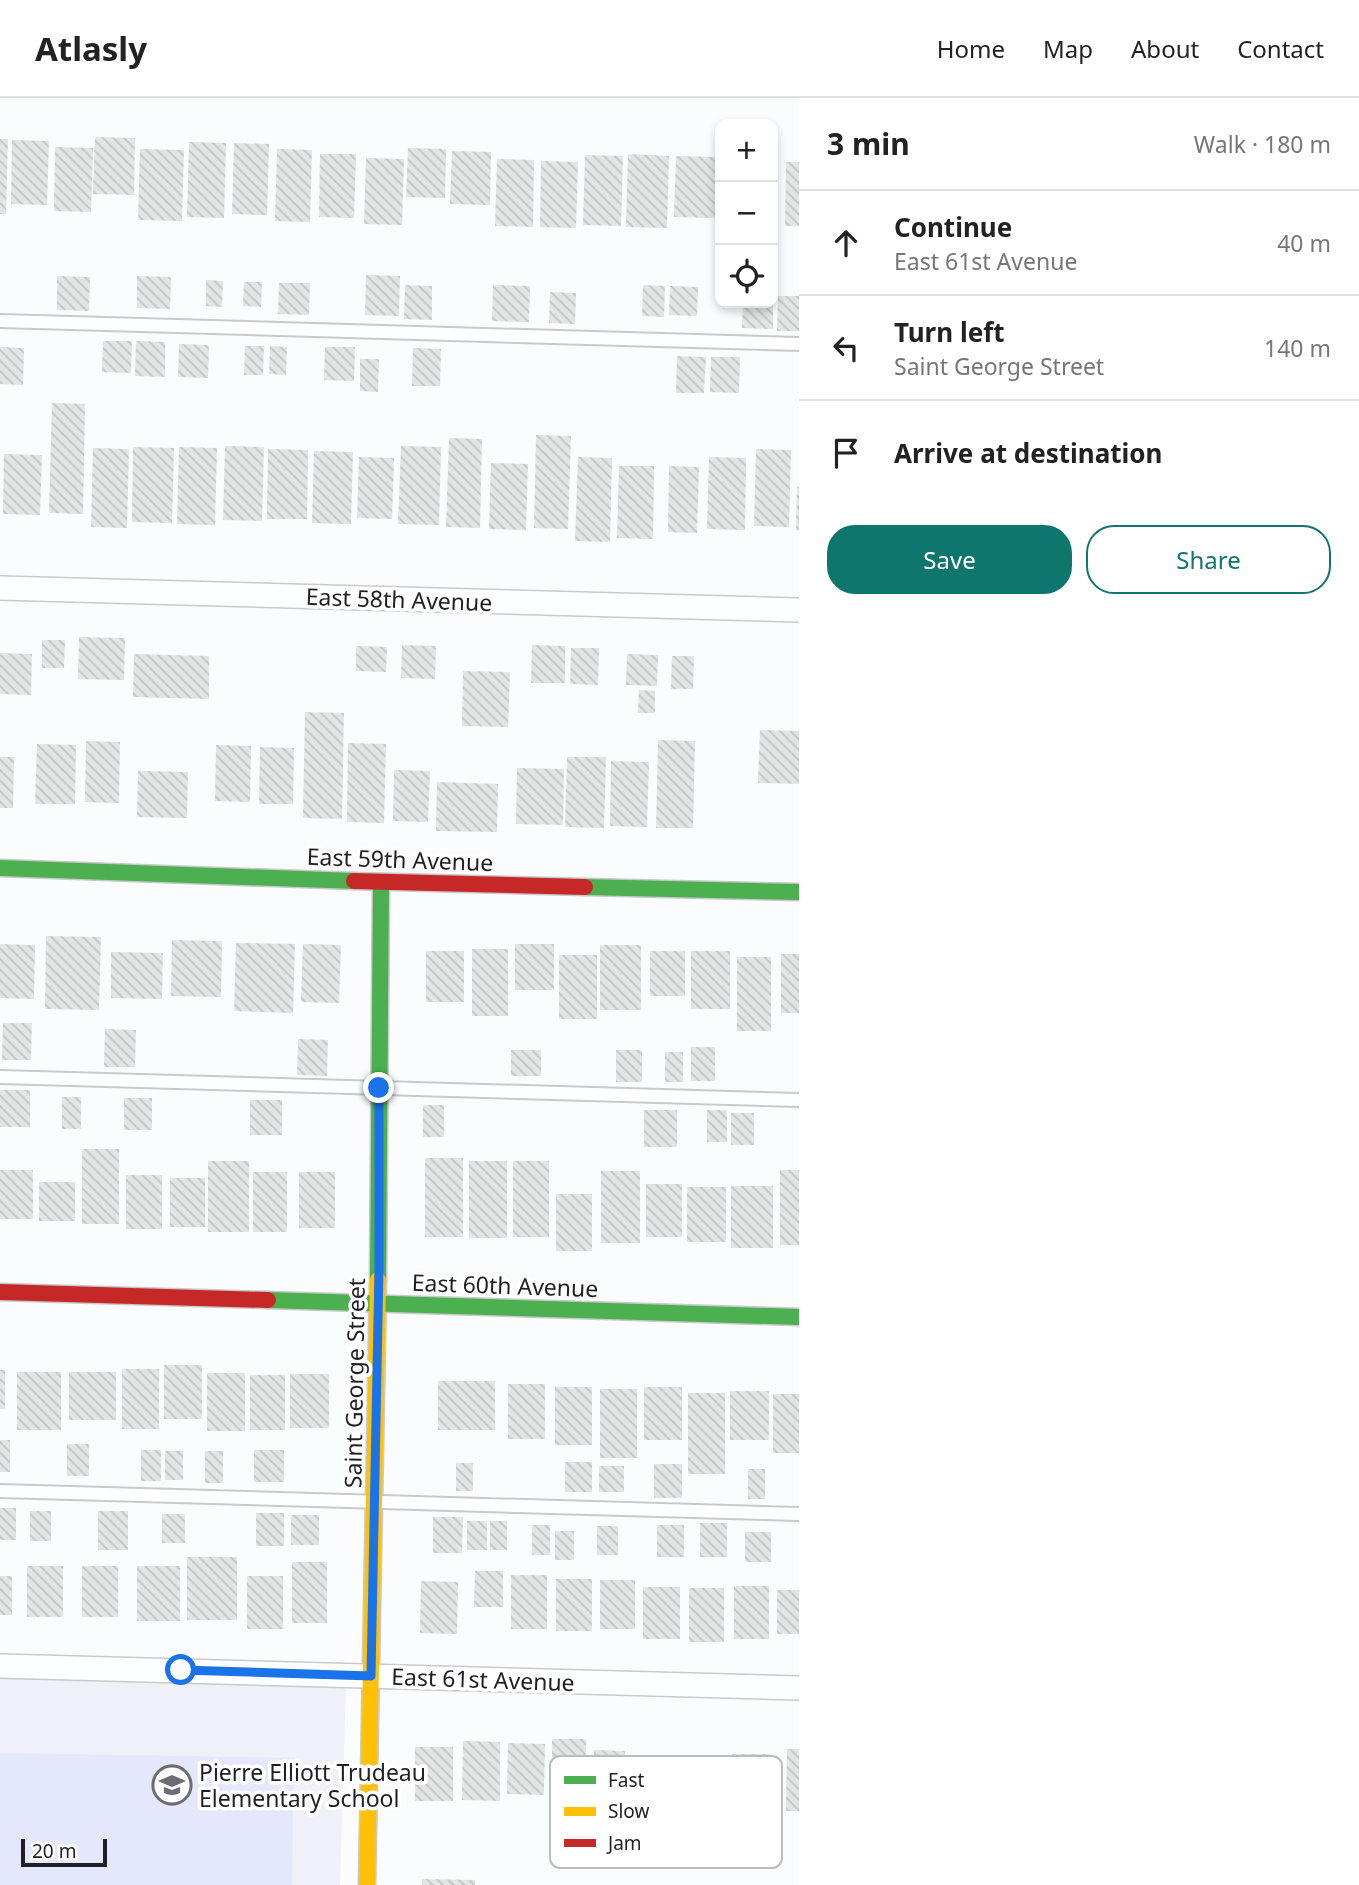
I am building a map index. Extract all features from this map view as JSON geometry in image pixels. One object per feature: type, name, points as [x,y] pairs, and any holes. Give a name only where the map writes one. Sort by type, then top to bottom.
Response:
[{"type":"street","name":"East 58th Avenue","points":[[0,588],[799,610]]},
{"type":"street","name":"East 59th Avenue","points":[[0,868],[381,882],[799,892]]},
{"type":"street","name":"Saint George Street","points":[[367,1885],[381,882]]},
{"type":"street","name":"East 60th Avenue","points":[[0,1292],[799,1317]]},
{"type":"street","name":"East 61st Avenue","points":[[0,1666],[799,1688]]},
{"type":"lane","points":[[0,321],[799,344]]},
{"type":"lane","points":[[0,1077],[799,1100]]},
{"type":"lane","points":[[0,1491],[799,1514]]},
{"type":"shaded area","name":"Pierre Elliott Trudeau Elementary School","points":[[0,1678],[346,1685],[340,1885],[0,1885]]},
{"type":"shaded area","points":[[0,1753],[294,1758],[292,1885],[0,1885]]},
{"type":"building","points":[[95,137],[135,138],[134,195],[93,194]]},
{"type":"building","points":[[0,139],[8,139],[6,214],[0,214]]},
{"type":"building","points":[[12,140],[49,141],[47,205],[11,204]]},
{"type":"building","points":[[189,142],[226,143],[224,218],[187,217]]},
{"type":"building","points":[[234,143],[269,144],[267,215],[232,214]]},
{"type":"building","points":[[55,147],[93,148],[91,212],[54,211]]},
{"type":"building","points":[[408,148],[446,149],[445,198],[406,197]]},
{"type":"building","points":[[140,149],[184,150],[182,221],[138,220]]},
{"type":"building","points":[[277,149],[312,150],[310,222],[275,221]]},
{"type":"building","points":[[452,151],[491,152],[490,205],[450,204]]},
{"type":"building","points":[[320,154],[356,154],[354,218],[319,217]]},
{"type":"building","points":[[628,154],[669,156],[667,228],[626,227]]},
{"type":"building","points":[[585,155],[623,156],[621,226],[583,225]]},
{"type":"building","points":[[676,156],[715,157],[715,218],[674,217]]},
{"type":"building","points":[[366,158],[404,159],[402,225],[364,224]]},
{"type":"building","points":[[497,159],[534,160],[533,227],[495,226]]},
{"type":"building","points":[[541,161],[578,162],[576,228],[540,227]]},
{"type":"building","points":[[786,162],[799,162],[799,226],[785,226]]},
{"type":"building","points":[[366,275],[400,276],[399,316],[365,315]]},
{"type":"building","points":[[57,276],[90,277],[89,311],[57,310]]},
{"type":"building","points":[[137,276],[171,277],[170,309],[137,308]]},
{"type":"building","points":[[206,280],[223,281],[222,307],[206,306]]},
{"type":"building","points":[[244,282],[262,282],[261,307],[243,306]]},
{"type":"building","points":[[279,283],[310,283],[309,315],[278,314]]},
{"type":"building","points":[[405,285],[432,286],[432,320],[404,319]]},
{"type":"building","points":[[493,285],[530,286],[529,322],[492,321]]},
{"type":"building","points":[[643,285],[665,286],[664,317],[642,316]]},
{"type":"building","points":[[670,286],[698,287],[697,316],[669,315]]},
{"type":"building","points":[[550,292],[576,293],[575,324],[549,323]]},
{"type":"building","points":[[778,296],[799,296],[799,331],[777,331]]},
{"type":"building","points":[[743,308],[773,308],[773,329],[742,328]]},
{"type":"building","points":[[103,341],[132,341],[131,373],[102,372]]},
{"type":"building","points":[[136,341],[165,342],[165,377],[135,376]]},
{"type":"building","points":[[179,344],[209,345],[208,378],[178,377]]},
{"type":"building","points":[[245,346],[264,346],[263,375],[244,375]]},
{"type":"building","points":[[270,346],[287,347],[286,375],[269,374]]},
{"type":"building","points":[[0,347],[24,348],[23,385],[0,384]]},
{"type":"building","points":[[325,347],[355,347],[354,381],[324,380]]},
{"type":"building","points":[[413,348],[441,349],[440,386],[412,386]]},
{"type":"building","points":[[677,356],[706,357],[704,393],[676,393]]},
{"type":"building","points":[[711,357],[740,357],[739,393],[710,392]]},
{"type":"building","points":[[360,359],[379,359],[378,392],[360,391]]},
{"type":"building","points":[[52,403],[85,404],[83,514],[49,513]]},
{"type":"building","points":[[536,435],[571,436],[568,529],[534,528]]},
{"type":"building","points":[[449,438],[482,439],[480,528],[446,527]]},
{"type":"building","points":[[225,446],[264,447],[262,521],[223,520]]},
{"type":"building","points":[[401,446],[441,447],[439,525],[398,524]]},
{"type":"building","points":[[133,447],[174,448],[172,523],[132,522]]},
{"type":"building","points":[[179,447],[217,448],[215,525],[177,524]]},
{"type":"building","points":[[93,448],[129,449],[127,528],[91,527]]},
{"type":"building","points":[[268,449],[308,450],[307,519],[267,519]]},
{"type":"building","points":[[756,449],[791,450],[789,527],[754,526]]},
{"type":"building","points":[[314,451],[353,452],[351,524],[312,523]]},
{"type":"building","points":[[4,454],[42,455],[40,515],[3,514]]},
{"type":"building","points":[[359,457],[394,458],[392,519],[357,518]]},
{"type":"building","points":[[578,457],[612,458],[610,542],[575,541]]},
{"type":"building","points":[[709,457],[746,458],[745,530],[707,529]]},
{"type":"building","points":[[491,463],[528,464],[526,530],[489,529]]},
{"type":"building","points":[[619,466],[654,466],[653,539],[617,538]]},
{"type":"building","points":[[669,466],[699,467],[697,533],[668,532]]},
{"type":"building","points":[[799,487],[799,530],[796,530]]},
{"type":"building","points":[[79,637],[125,638],[124,680],[78,679]]},
{"type":"building","points":[[42,640],[65,640],[64,668],[42,668]]},
{"type":"building","points":[[402,645],[436,646],[435,679],[401,678]]},
{"type":"building","points":[[532,645],[565,646],[565,683],[531,683]]},
{"type":"building","points":[[356,646],[387,647],[386,672],[356,671]]},
{"type":"building","points":[[571,648],[599,648],[598,685],[570,684]]},
{"type":"building","points":[[0,653],[32,654],[31,695],[0,694]]},
{"type":"building","points":[[134,654],[209,656],[209,699],[133,697]]},
{"type":"building","points":[[627,654],[658,655],[657,686],[626,685]]},
{"type":"building","points":[[672,656],[694,656],[693,689],[671,689]]},
{"type":"building","points":[[463,671],[510,672],[508,727],[462,726]]},
{"type":"building","points":[[639,690],[655,691],[655,713],[638,713]]},
{"type":"building","points":[[305,712],[344,713],[342,819],[303,818]]},
{"type":"building","points":[[760,730],[799,731],[799,784],[758,783]]},
{"type":"building","points":[[658,740],[695,741],[693,828],[656,828]]},
{"type":"building","points":[[86,741],[120,742],[119,803],[85,802]]},
{"type":"building","points":[[348,743],[386,744],[384,823],[347,822]]},
{"type":"building","points":[[37,744],[76,745],[75,804],[35,804]]},
{"type":"building","points":[[216,745],[251,746],[250,802],[215,801]]},
{"type":"building","points":[[260,747],[294,748],[293,804],[259,804]]},
{"type":"building","points":[[0,757],[14,757],[13,808],[0,808]]},
{"type":"building","points":[[567,757],[606,757],[604,828],[565,827]]},
{"type":"building","points":[[611,761],[649,762],[647,827],[610,826]]},
{"type":"building","points":[[517,768],[564,769],[563,825],[516,824]]},
{"type":"building","points":[[394,770],[430,771],[428,822],[393,821]]},
{"type":"building","points":[[138,771],[188,772],[187,818],[137,817]]},
{"type":"building","points":[[437,782],[498,784],[497,832],[436,831]]},
{"type":"building","points":[[46,936],[101,937],[99,1010],[45,1009]]},
{"type":"building","points":[[172,940],[222,941],[221,997],[171,996]]},
{"type":"building","points":[[236,943],[295,944],[293,1013],[234,1011]]},
{"type":"building","points":[[0,944],[35,945],[34,999],[0,998]]},
{"type":"building","points":[[303,944],[341,945],[339,1003],[301,1002]]},
{"type":"building","points":[[515,944],[554,944],[554,990],[515,990]]},
{"type":"building","points":[[600,945],[641,945],[641,1010],[600,1010]]},
{"type":"building","points":[[472,949],[508,949],[508,1016],[472,1016]]},
{"type":"building","points":[[426,951],[464,951],[464,1002],[426,1002]]},
{"type":"building","points":[[650,951],[685,951],[685,996],[650,996]]},
{"type":"building","points":[[691,951],[730,951],[730,1009],[691,1009]]},
{"type":"building","points":[[111,952],[163,953],[162,999],[111,998]]},
{"type":"building","points":[[781,954],[799,954],[799,1013],[781,1013]]},
{"type":"building","points":[[559,955],[597,955],[597,1019],[559,1019]]},
{"type":"building","points":[[737,957],[771,957],[771,1031],[737,1031]]},
{"type":"building","points":[[3,1023],[32,1023],[31,1060],[2,1060]]},
{"type":"building","points":[[105,1029],[136,1030],[135,1067],[104,1067]]},
{"type":"building","points":[[298,1039],[328,1040],[327,1076],[297,1075]]},
{"type":"building","points":[[691,1047],[715,1047],[715,1081],[691,1081]]},
{"type":"building","points":[[511,1050],[541,1050],[541,1076],[511,1076]]},
{"type":"building","points":[[616,1050],[642,1050],[642,1082],[616,1082]]},
{"type":"building","points":[[665,1052],[683,1052],[683,1082],[665,1082]]},
{"type":"building","points":[[0,1090],[30,1090],[30,1127],[0,1127]]},
{"type":"building","points":[[62,1097],[81,1097],[81,1129],[62,1129]]},
{"type":"building","points":[[124,1098],[152,1098],[152,1130],[124,1130]]},
{"type":"building","points":[[250,1100],[282,1100],[282,1135],[250,1135]]},
{"type":"building","points":[[423,1105],[444,1105],[444,1137],[423,1137]]},
{"type":"building","points":[[644,1110],[677,1110],[677,1147],[644,1147]]},
{"type":"building","points":[[707,1110],[727,1110],[727,1142],[707,1142]]},
{"type":"building","points":[[731,1113],[754,1113],[754,1145],[731,1145]]},
{"type":"building","points":[[82,1149],[119,1149],[119,1224],[82,1224]]},
{"type":"building","points":[[425,1158],[463,1158],[463,1237],[425,1237]]},
{"type":"building","points":[[208,1161],[249,1161],[249,1232],[208,1232]]},
{"type":"building","points":[[469,1161],[507,1161],[507,1238],[469,1238]]},
{"type":"building","points":[[513,1161],[549,1161],[549,1237],[513,1237]]},
{"type":"building","points":[[0,1170],[33,1170],[33,1219],[0,1219]]},
{"type":"building","points":[[780,1170],[799,1170],[799,1245],[780,1245]]},
{"type":"building","points":[[601,1171],[640,1171],[640,1243],[601,1243]]},
{"type":"building","points":[[253,1172],[287,1172],[287,1232],[253,1232]]},
{"type":"building","points":[[299,1172],[335,1172],[335,1228],[299,1228]]},
{"type":"building","points":[[126,1175],[162,1175],[162,1229],[126,1229]]},
{"type":"building","points":[[170,1178],[205,1178],[205,1227],[170,1227]]},
{"type":"building","points":[[39,1182],[75,1182],[75,1221],[39,1221]]},
{"type":"building","points":[[646,1184],[682,1184],[682,1237],[646,1237]]},
{"type":"building","points":[[731,1186],[773,1186],[773,1248],[731,1248]]},
{"type":"building","points":[[687,1187],[726,1187],[726,1242],[687,1242]]},
{"type":"building","points":[[556,1194],[592,1194],[592,1251],[556,1251]]},
{"type":"building","points":[[164,1365],[202,1365],[202,1419],[164,1419]]},
{"type":"building","points":[[122,1369],[159,1369],[159,1429],[122,1429]]},
{"type":"building","points":[[0,1370],[5,1370],[5,1409],[0,1409]]},
{"type":"building","points":[[17,1372],[61,1372],[61,1430],[17,1430]]},
{"type":"building","points":[[69,1372],[116,1372],[116,1420],[69,1420]]},
{"type":"building","points":[[207,1373],[245,1373],[245,1431],[207,1431]]},
{"type":"building","points":[[290,1374],[329,1374],[329,1428],[290,1428]]},
{"type":"building","points":[[250,1375],[285,1375],[285,1430],[250,1430]]},
{"type":"building","points":[[438,1381],[495,1381],[495,1430],[438,1430]]},
{"type":"building","points":[[508,1384],[545,1384],[545,1439],[508,1439]]},
{"type":"building","points":[[555,1387],[592,1387],[592,1445],[555,1445]]},
{"type":"building","points":[[644,1387],[682,1387],[682,1440],[644,1440]]},
{"type":"building","points":[[600,1389],[637,1389],[637,1458],[600,1458]]},
{"type":"building","points":[[730,1391],[769,1391],[769,1440],[730,1440]]},
{"type":"building","points":[[688,1393],[725,1393],[725,1474],[688,1474]]},
{"type":"building","points":[[773,1394],[799,1394],[799,1453],[773,1453]]},
{"type":"building","points":[[0,1440],[10,1440],[10,1472],[0,1472]]},
{"type":"building","points":[[67,1444],[89,1444],[89,1476],[67,1476]]},
{"type":"building","points":[[141,1450],[161,1450],[161,1481],[141,1481]]},
{"type":"building","points":[[254,1450],[284,1450],[284,1482],[254,1482]]},
{"type":"building","points":[[165,1451],[183,1451],[183,1480],[165,1480]]},
{"type":"building","points":[[205,1451],[223,1451],[223,1483],[205,1483]]},
{"type":"building","points":[[565,1462],[592,1462],[592,1492],[565,1492]]},
{"type":"building","points":[[456,1463],[473,1463],[473,1491],[456,1491]]},
{"type":"building","points":[[654,1464],[682,1464],[682,1498],[654,1498]]},
{"type":"building","points":[[599,1466],[624,1466],[624,1492],[599,1492]]},
{"type":"building","points":[[748,1469],[765,1469],[765,1499],[748,1499]]},
{"type":"building","points":[[0,1508],[16,1508],[16,1540],[0,1540]]},
{"type":"building","points":[[30,1511],[51,1511],[51,1541],[30,1541]]},
{"type":"building","points":[[98,1511],[128,1511],[128,1550],[98,1550]]},
{"type":"building","points":[[256,1513],[284,1513],[284,1546],[256,1546]]},
{"type":"building","points":[[162,1514],[185,1514],[185,1543],[162,1543]]},
{"type":"building","points":[[291,1515],[319,1515],[319,1545],[291,1545]]},
{"type":"building","points":[[433,1517],[463,1517],[462,1553],[433,1553]]},
{"type":"building","points":[[467,1521],[487,1521],[487,1550],[467,1550]]},
{"type":"building","points":[[490,1521],[507,1521],[507,1550],[490,1550]]},
{"type":"building","points":[[700,1523],[727,1523],[727,1557],[700,1557]]},
{"type":"building","points":[[532,1525],[550,1525],[550,1555],[532,1555]]},
{"type":"building","points":[[657,1525],[684,1525],[684,1557],[657,1557]]},
{"type":"building","points":[[597,1526],[618,1526],[618,1555],[597,1555]]},
{"type":"building","points":[[555,1531],[574,1531],[574,1560],[555,1560]]},
{"type":"building","points":[[745,1532],[771,1532],[771,1562],[745,1562]]},
{"type":"building","points":[[187,1557],[237,1557],[237,1620],[187,1620]]},
{"type":"building","points":[[292,1562],[327,1562],[327,1623],[292,1623]]},
{"type":"building","points":[[27,1566],[63,1566],[63,1617],[27,1617]]},
{"type":"building","points":[[82,1566],[118,1566],[118,1617],[82,1617]]},
{"type":"building","points":[[137,1566],[180,1566],[180,1621],[137,1621]]},
{"type":"building","points":[[475,1571],[503,1571],[503,1607],[474,1607]]},
{"type":"building","points":[[511,1575],[547,1575],[547,1629],[511,1629]]},
{"type":"building","points":[[0,1576],[12,1576],[12,1615],[0,1615]]},
{"type":"building","points":[[247,1576],[283,1576],[283,1629],[247,1629]]},
{"type":"building","points":[[556,1579],[592,1579],[592,1631],[556,1631]]},
{"type":"building","points":[[600,1580],[635,1580],[635,1629],[600,1629]]},
{"type":"building","points":[[421,1581],[458,1582],[457,1634],[420,1633]]},
{"type":"building","points":[[734,1586],[769,1586],[769,1639],[734,1639]]},
{"type":"building","points":[[643,1587],[680,1587],[680,1639],[643,1639]]},
{"type":"building","points":[[689,1588],[724,1588],[724,1642],[689,1642]]},
{"type":"building","points":[[777,1590],[799,1590],[799,1634],[777,1634]]},
{"type":"building","points":[[552,1739],[586,1739],[586,1756],[552,1756]]},
{"type":"building","points":[[463,1741],[500,1742],[500,1801],[462,1800]]},
{"type":"building","points":[[508,1743],[545,1744],[544,1795],[507,1794]]},
{"type":"building","points":[[415,1747],[453,1747],[453,1801],[415,1801]]},
{"type":"building","points":[[787,1749],[799,1749],[799,1811],[786,1811]]},
{"type":"building","points":[[594,1750],[625,1751],[625,1756],[594,1756]]},
{"type":"building","points":[[732,1754],[770,1754],[770,1756]]},
{"type":"building","points":[[422,1879],[475,1880],[475,1885],[422,1885]]},
{"type":"traffic: fast","points":[[0,868],[354,881]]},
{"type":"traffic: fast","points":[[378,1280],[381,882]]},
{"type":"traffic: fast","points":[[585,887],[799,892]]},
{"type":"traffic: fast","points":[[268,1300],[799,1317]]},
{"type":"traffic: slow","points":[[367,1885],[378,1280]]},
{"type":"traffic: jam","points":[[354,881],[585,887]]},
{"type":"traffic: jam","points":[[0,1292],[268,1300]]},
{"type":"place","name":"Pierre Elliott Trudeau Elementary School","points":[[172,1785]]},
{"type":"route","points":[[181,1670],[371,1676],[379,1269],[379,1088]]}]
